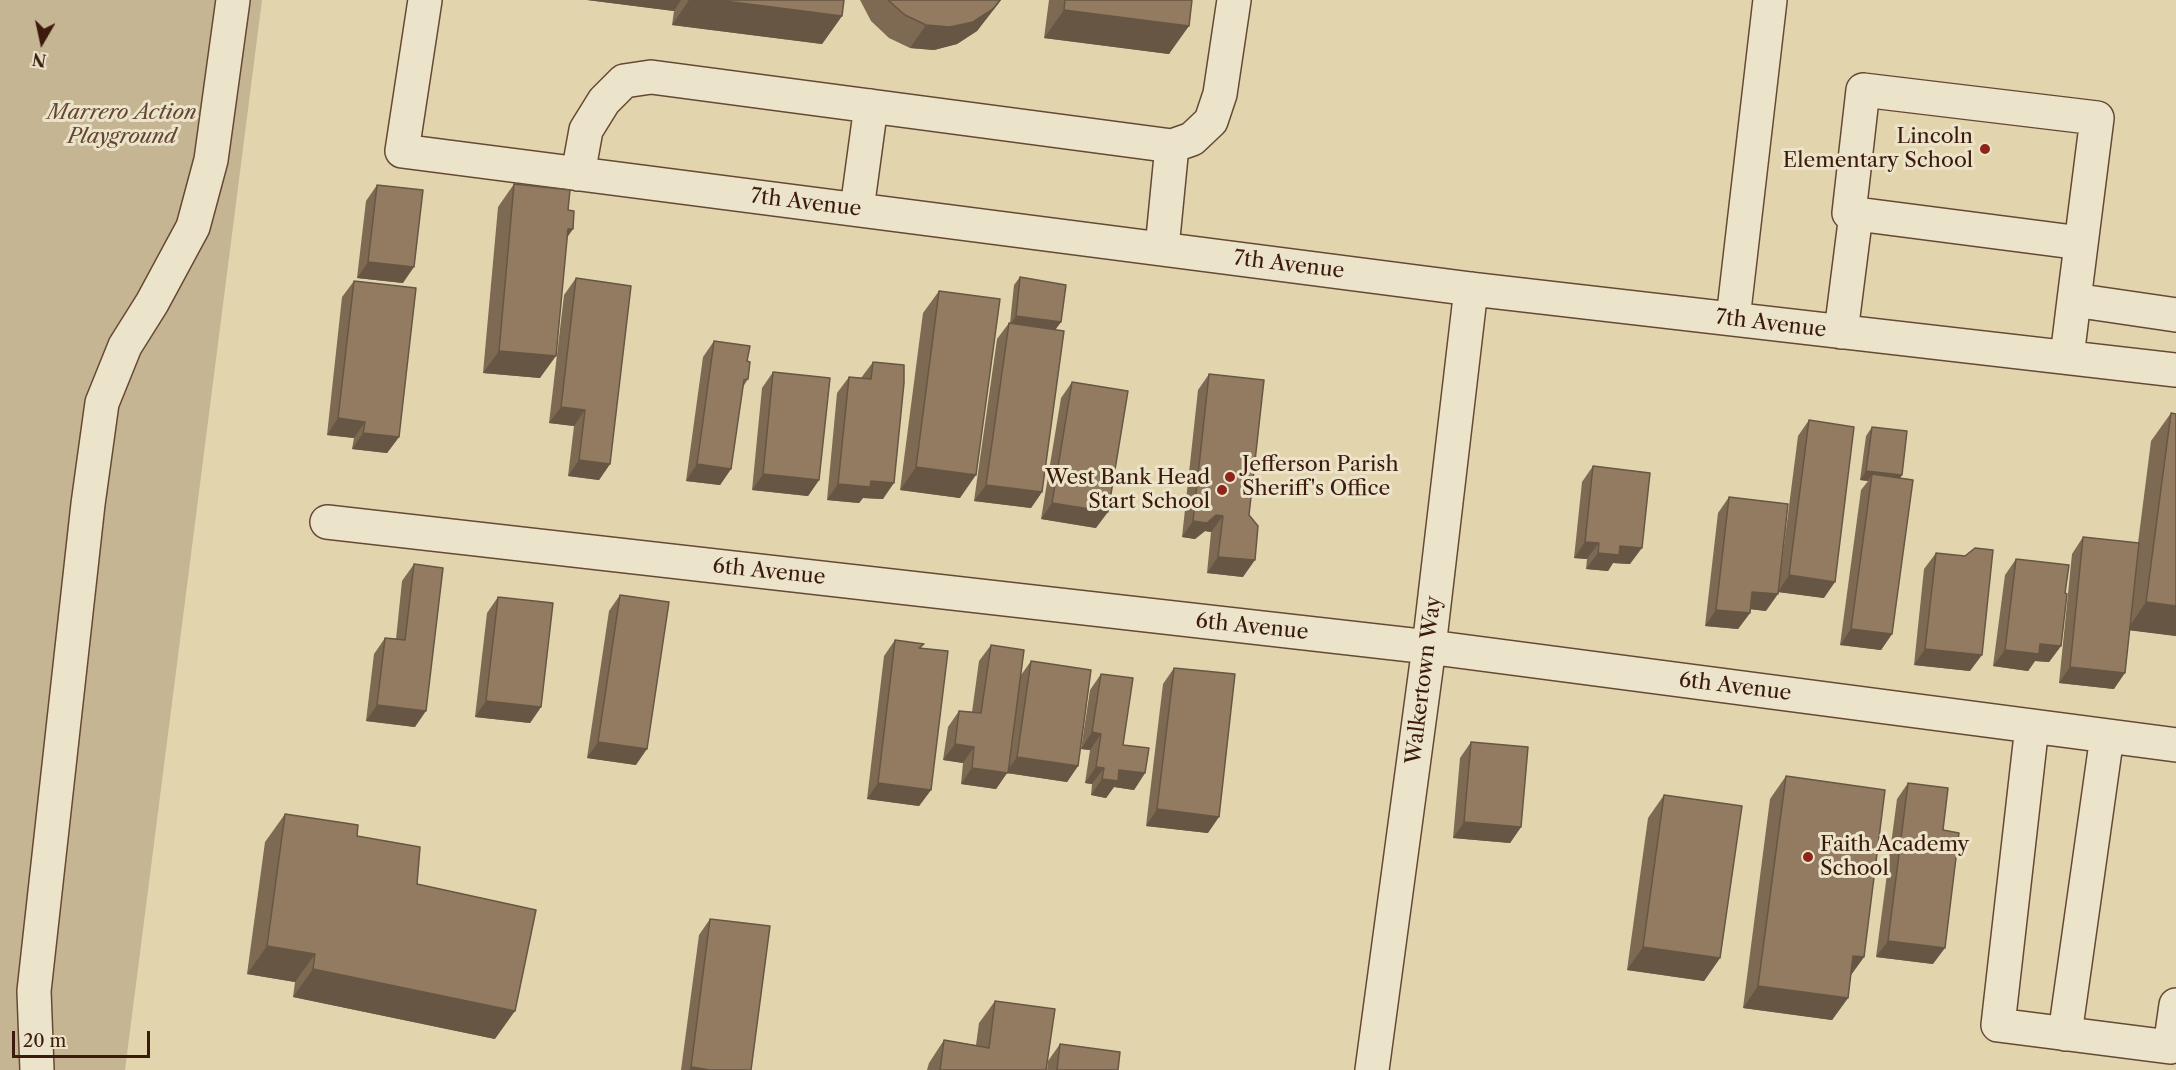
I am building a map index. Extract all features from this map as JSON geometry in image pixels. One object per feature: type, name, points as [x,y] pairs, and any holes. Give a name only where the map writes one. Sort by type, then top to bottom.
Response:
[{"type":"street","points":[[37,1070],[34,992],[88,504],[102,403],[124,346],[152,303],[194,226],[211,159],[233,0]]},
{"type":"street","name":"7th Avenue","points":[[425,0],[402,151],[1471,288],[2176,370]]},
{"type":"street","points":[[578,174],[586,130],[604,101],[624,81],[651,77],[1172,146],[1192,139],[1211,121],[1220,94],[1234,0]]},
{"type":"street","points":[[1733,319],[1770,0]]},
{"type":"street","points":[[2067,357],[2097,118],[1863,90],[1849,213],[2081,243]]},
{"type":"street","points":[[857,209],[871,106]]},
{"type":"street","points":[[1162,248],[1172,146]]},
{"type":"street","points":[[1841,332],[1856,214]]},
{"type":"street","name":"Walkertown Way","points":[[1372,1070],[1429,647],[1471,288]]},
{"type":"street","points":[[2074,300],[2176,315]]},
{"type":"street","name":"6th Avenue","points":[[327,522],[1429,647],[2176,745]]},
{"type":"street","points":[[2032,726],[1998,1025],[2170,1047],[2176,1005]]},
{"type":"street","points":[[2065,1034],[2107,736]]},
{"type":"green space","name":"Marrero Action Playground","points":[[0,0],[262,0],[125,1070],[0,1070]]},
{"type":"building","points":[[717,0],[844,0],[842,16]]},
{"type":"building","points":[[888,0],[1000,0],[993,9],[973,22],[950,27],[926,25],[905,15]]},
{"type":"building","points":[[1065,0],[1192,0],[1189,26],[1064,10]]},
{"type":"building","points":[[514,184],[570,190],[568,210],[574,211],[573,229],[568,229],[556,356],[499,351]]},
{"type":"building","points":[[377,185],[423,190],[414,267],[368,262]]},
{"type":"building","points":[[1020,277],[1066,285],[1061,322],[1016,316]]},
{"type":"building","points":[[576,278],[631,286],[610,464],[579,460],[585,410],[561,407]]},
{"type":"building","points":[[354,281],[416,288],[399,437],[363,433],[365,422],[338,418]]},
{"type":"building","points":[[939,291],[1000,299],[976,475],[916,467]]},
{"type":"building","points":[[1009,323],[1064,331],[1042,492],[986,485]]},
{"type":"building","points":[[714,341],[750,346],[747,361],[750,362],[748,379],[744,380],[731,469],[697,464]]},
{"type":"building","points":[[873,362],[904,365],[894,483],[871,481],[870,487],[838,484],[849,377],[871,379]]},
{"type":"building","points":[[773,372],[830,378],[819,480],[763,474]]},
{"type":"building","points":[[1209,374],[1264,380],[1249,515],[1258,526],[1255,560],[1218,557],[1223,516],[1216,515],[1207,523],[1193,521]]},
{"type":"building","points":[[1072,382],[1128,391],[1108,512],[1052,503]]},
{"type":"building","points":[[2171,413],[2176,414],[2176,606],[2146,602]]},
{"type":"building","points":[[1809,420],[1854,427],[1835,582],[1789,575]]},
{"type":"building","points":[[1872,427],[1907,431],[1902,475],[1866,471]]},
{"type":"building","points":[[1593,466],[1650,473],[1642,548],[1620,546],[1619,555],[1598,553],[1599,543],[1585,542]]},
{"type":"building","points":[[1872,474],[1913,480],[1892,634],[1851,629]]},
{"type":"building","points":[[1729,497],[1788,504],[1778,594],[1752,592],[1750,613],[1716,610]]},
{"type":"building","points":[[2083,537],[2139,543],[2125,673],[2070,667]]},
{"type":"building","points":[[1975,548],[1993,550],[1982,655],[1925,649],[1936,553],[1965,556]]},
{"type":"building","points":[[2016,559],[2069,565],[2061,646],[2040,644],[2039,654],[2005,650]]},
{"type":"building","points":[[414,564],[443,568],[426,711],[377,705],[385,638],[405,640]]},
{"type":"building","points":[[620,595],[669,602],[647,749],[598,742]]},
{"type":"building","points":[[498,597],[553,603],[541,707],[486,701]]},
{"type":"building","points":[[895,640],[924,644],[919,648],[948,651],[931,790],[878,783]]},
{"type":"building","points":[[991,645],[1024,650],[1008,773],[972,768],[974,747],[955,744],[959,711],[981,713]]},
{"type":"building","points":[[1031,661],[1091,670],[1078,766],[1017,757]]},
{"type":"building","points":[[1174,668],[1235,674],[1219,817],[1157,809]]},
{"type":"building","points":[[1101,674],[1133,678],[1123,745],[1149,748],[1145,773],[1119,770],[1118,781],[1102,779],[1104,768],[1096,767],[1101,734],[1092,732]]},
{"type":"building","points":[[1471,742],[1528,747],[1521,827],[1464,822]]},
{"type":"building","points":[[1786,776],[1885,790],[1864,957],[1853,956],[1848,998],[1758,986]]},
{"type":"building","points":[[1908,783],[1948,788],[1943,830],[1959,833],[1945,948],[1888,941]]},
{"type":"building","points":[[1664,795],[1742,806],[1720,958],[1643,947]]},
{"type":"building","points":[[285,814],[358,825],[357,836],[420,847],[417,884],[536,910],[515,1011],[313,969],[315,954],[267,946]]},
{"type":"building","points":[[710,919],[770,926],[751,1070],[710,1070],[691,1067]]},
{"type":"building","points":[[995,1001],[1055,1009],[1046,1070],[940,1070],[944,1040],[989,1048]]},
{"type":"building","points":[[1060,1044],[1120,1052],[1118,1070],[1057,1070]]},
{"type":"place","name":"Lincoln Elementary School","points":[[1985,149]]},
{"type":"place","name":"Jefferson Parish Sheriff's Office","points":[[1230,477]]},
{"type":"place","name":"West Bank Head Start School","points":[[1222,490]]},
{"type":"place","name":"Faith Academy School","points":[[1808,857]]}]
